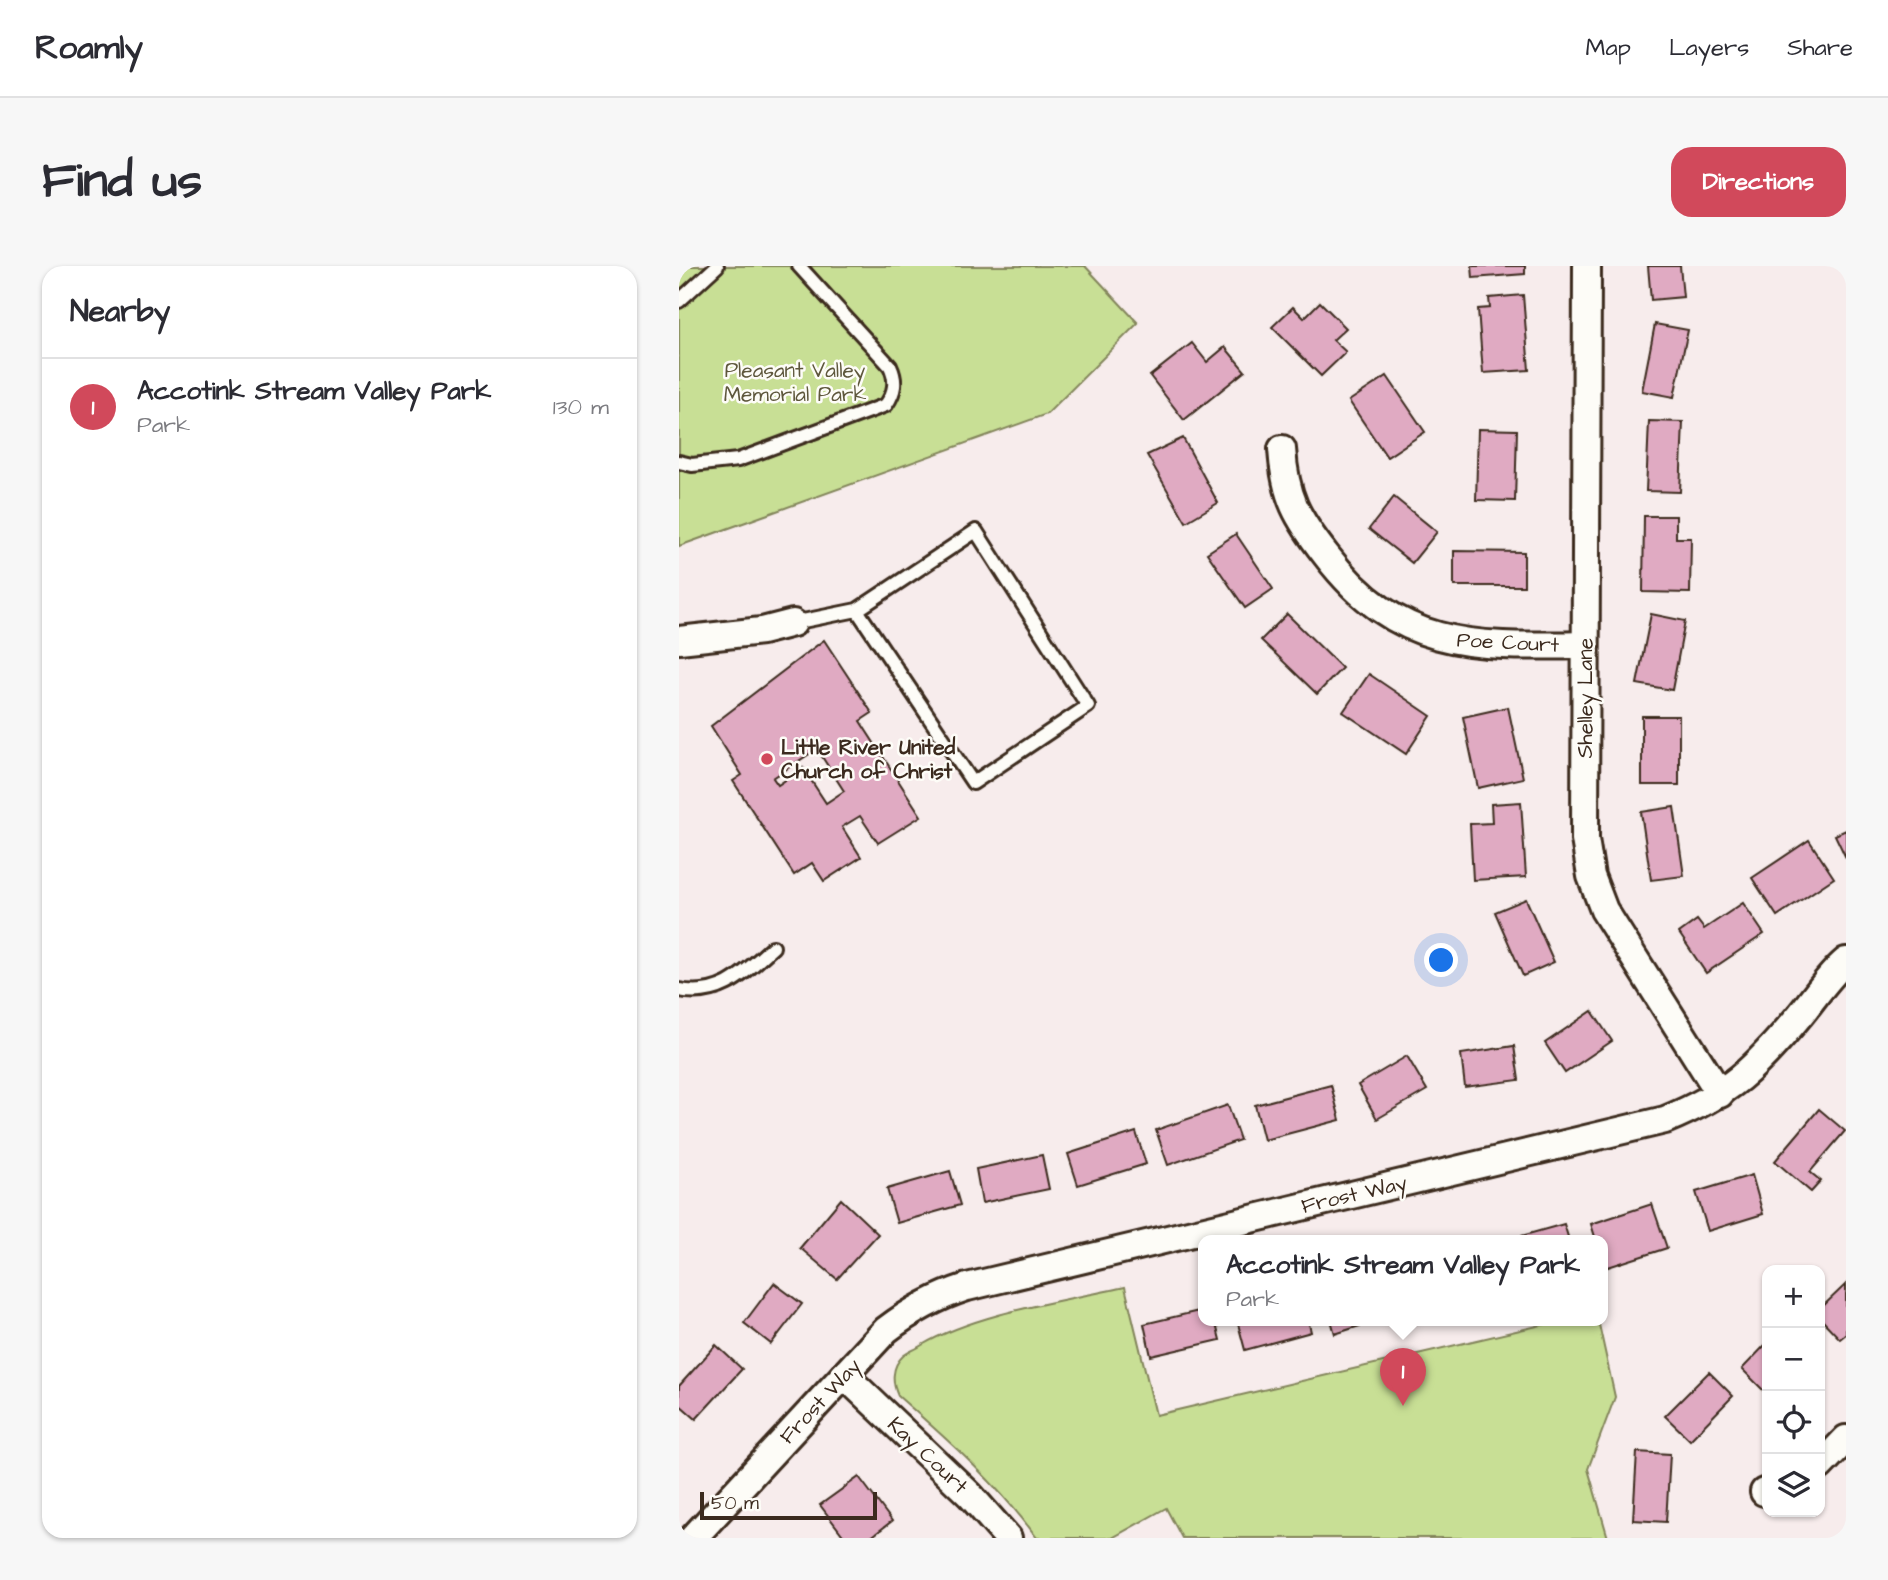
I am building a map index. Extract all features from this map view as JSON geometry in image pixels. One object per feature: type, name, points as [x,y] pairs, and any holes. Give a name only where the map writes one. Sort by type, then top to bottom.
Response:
[{"type":"street","name":"Shelley Lane","points":[[1587,266],[1585,839],[1591,876],[1604,910],[1720,1094]]},
{"type":"street","name":"Poe Court","points":[[1282,449],[1284,476],[1292,504],[1306,529],[1346,581],[1374,605],[1404,623],[1436,636],[1466,643],[1513,646],[1584,645]]},
{"type":"street","points":[[679,640],[762,631],[793,622]]},
{"type":"street","name":"Frost Way","points":[[692,1538],[886,1330],[913,1309],[942,1295],[1665,1120],[1720,1094],[1749,1072],[1846,961]]},
{"type":"street","name":"Kay Court","points":[[843,1376],[970,1495],[1008,1538]]},
{"type":"street","points":[[1825,1461],[1846,1439]]},
{"type":"lane","points":[[679,301],[717,266]]},
{"type":"lane","points":[[679,462],[692,465],[738,460],[886,405],[893,396],[895,377],[890,366],[799,266]]},
{"type":"lane","points":[[793,622],[857,610],[977,531],[1088,706],[973,783],[857,610]]},
{"type":"lane","points":[[679,990],[719,989],[738,978],[773,947]]},
{"type":"green space","name":"Pleasant Valley Memorial Park","points":[[679,266],[1085,266],[1138,323],[1047,414],[679,546]]},
{"type":"green space","points":[[1125,1287],[1156,1415],[1537,1326],[1599,1326],[1615,1397],[1588,1469],[1608,1538],[1182,1538],[1166,1508],[1112,1538],[1037,1538],[989,1481],[898,1396],[894,1381],[896,1365],[907,1353],[968,1324],[1021,1309]]},
{"type":"building","points":[[1472,266],[1525,266],[1525,274],[1473,278]]},
{"type":"building","points":[[1648,266],[1680,266],[1683,297],[1651,300]]},
{"type":"building","points":[[1523,295],[1529,370],[1483,373],[1478,309],[1490,308],[1489,298]]},
{"type":"building","points":[[1320,302],[1346,328],[1333,340],[1346,352],[1321,376],[1272,327],[1293,307],[1304,318]]},
{"type":"building","points":[[1655,324],[1688,330],[1674,397],[1642,391]]},
{"type":"building","points":[[1192,343],[1207,362],[1225,347],[1245,371],[1184,420],[1150,376]]},
{"type":"building","points":[[1387,376],[1425,432],[1387,457],[1349,401]]},
{"type":"building","points":[[1649,421],[1683,422],[1680,492],[1646,491]]},
{"type":"building","points":[[1478,429],[1517,430],[1515,501],[1476,500]]},
{"type":"building","points":[[1183,438],[1218,503],[1186,522],[1147,455]]},
{"type":"building","points":[[1394,497],[1437,532],[1412,563],[1369,529]]},
{"type":"building","points":[[1644,516],[1676,516],[1676,538],[1691,538],[1690,593],[1643,592]]},
{"type":"building","points":[[1236,534],[1273,589],[1245,608],[1207,553]]},
{"type":"building","points":[[1454,551],[1524,552],[1524,586],[1454,586]]},
{"type":"building","points":[[1287,614],[1342,668],[1317,694],[1261,640]]},
{"type":"building","points":[[1651,614],[1685,621],[1672,690],[1637,684]]},
{"type":"building","name":"Little River United Church of Christ","points":[[824,640],[872,713],[860,721],[921,816],[878,843],[860,816],[842,827],[861,857],[824,881],[812,863],[794,875],[733,781],[742,775],[711,726]],"holes":[[[817,749],[844,791],[826,803],[803,768],[778,785],[773,778]]]},
{"type":"building","points":[[1369,674],[1431,716],[1406,754],[1343,712]]},
{"type":"building","points":[[1508,707],[1523,778],[1478,788],[1463,717]]},
{"type":"building","points":[[1642,716],[1679,716],[1679,785],[1642,785]]},
{"type":"building","points":[[1521,802],[1526,877],[1473,880],[1470,824],[1492,823],[1491,804]]},
{"type":"building","points":[[1674,807],[1684,876],[1651,880],[1641,812]]},
{"type":"building","points":[[1846,830],[1846,858],[1835,835]]},
{"type":"building","points":[[1809,840],[1834,878],[1777,916],[1752,878]]},
{"type":"building","points":[[1526,899],[1554,962],[1523,976],[1495,912]]},
{"type":"building","points":[[1743,903],[1764,934],[1706,973],[1679,933],[1697,920],[1704,929]]},
{"type":"building","points":[[1592,1011],[1612,1041],[1565,1073],[1545,1043]]},
{"type":"building","points":[[1514,1046],[1519,1080],[1465,1087],[1461,1054]]},
{"type":"building","points":[[1407,1056],[1427,1090],[1377,1119],[1358,1085]]},
{"type":"building","points":[[1331,1085],[1340,1120],[1264,1140],[1255,1105]]},
{"type":"building","points":[[1228,1105],[1240,1140],[1168,1165],[1156,1130]]},
{"type":"building","points":[[1819,1109],[1845,1131],[1810,1172],[1821,1181],[1811,1192],[1775,1161]]},
{"type":"building","points":[[1136,1132],[1146,1164],[1078,1185],[1068,1154]]},
{"type":"building","points":[[1042,1155],[1049,1189],[982,1203],[976,1169]]},
{"type":"building","points":[[950,1171],[960,1205],[897,1223],[887,1189]]},
{"type":"building","points":[[1752,1175],[1763,1214],[1708,1231],[1696,1192]]},
{"type":"building","points":[[841,1199],[878,1234],[837,1279],[800,1248]]},
{"type":"building","points":[[1652,1204],[1667,1248],[1608,1267],[1608,1235],[1594,1235],[1591,1224]]},
{"type":"building","points":[[1564,1224],[1567,1235],[1525,1235]]},
{"type":"building","points":[[774,1283],[802,1304],[771,1344],[744,1323]]},
{"type":"building","points":[[1846,1284],[1846,1334],[1840,1339],[1825,1323],[1825,1304]]},
{"type":"building","points":[[1198,1311],[1198,1326],[1216,1326],[1220,1340],[1151,1356],[1144,1324]]},
{"type":"building","points":[[1239,1326],[1310,1326],[1311,1332],[1245,1350]]},
{"type":"building","points":[[1333,1326],[1360,1326],[1335,1334]]},
{"type":"building","points":[[716,1345],[742,1369],[696,1419],[679,1404],[679,1386]]},
{"type":"building","points":[[1762,1348],[1762,1389],[1742,1369]]},
{"type":"building","points":[[1709,1372],[1733,1396],[1690,1440],[1665,1416]]},
{"type":"building","points":[[1637,1452],[1670,1454],[1666,1522],[1633,1520]]},
{"type":"building","points":[[859,1477],[892,1521],[870,1538],[845,1538],[820,1505]]},
{"type":"place","name":"Little River United Church of Christ","points":[[767,759]]},
{"type":"place","name":"Accotink Stream Valley Park","points":[[1403,1406]]}]
